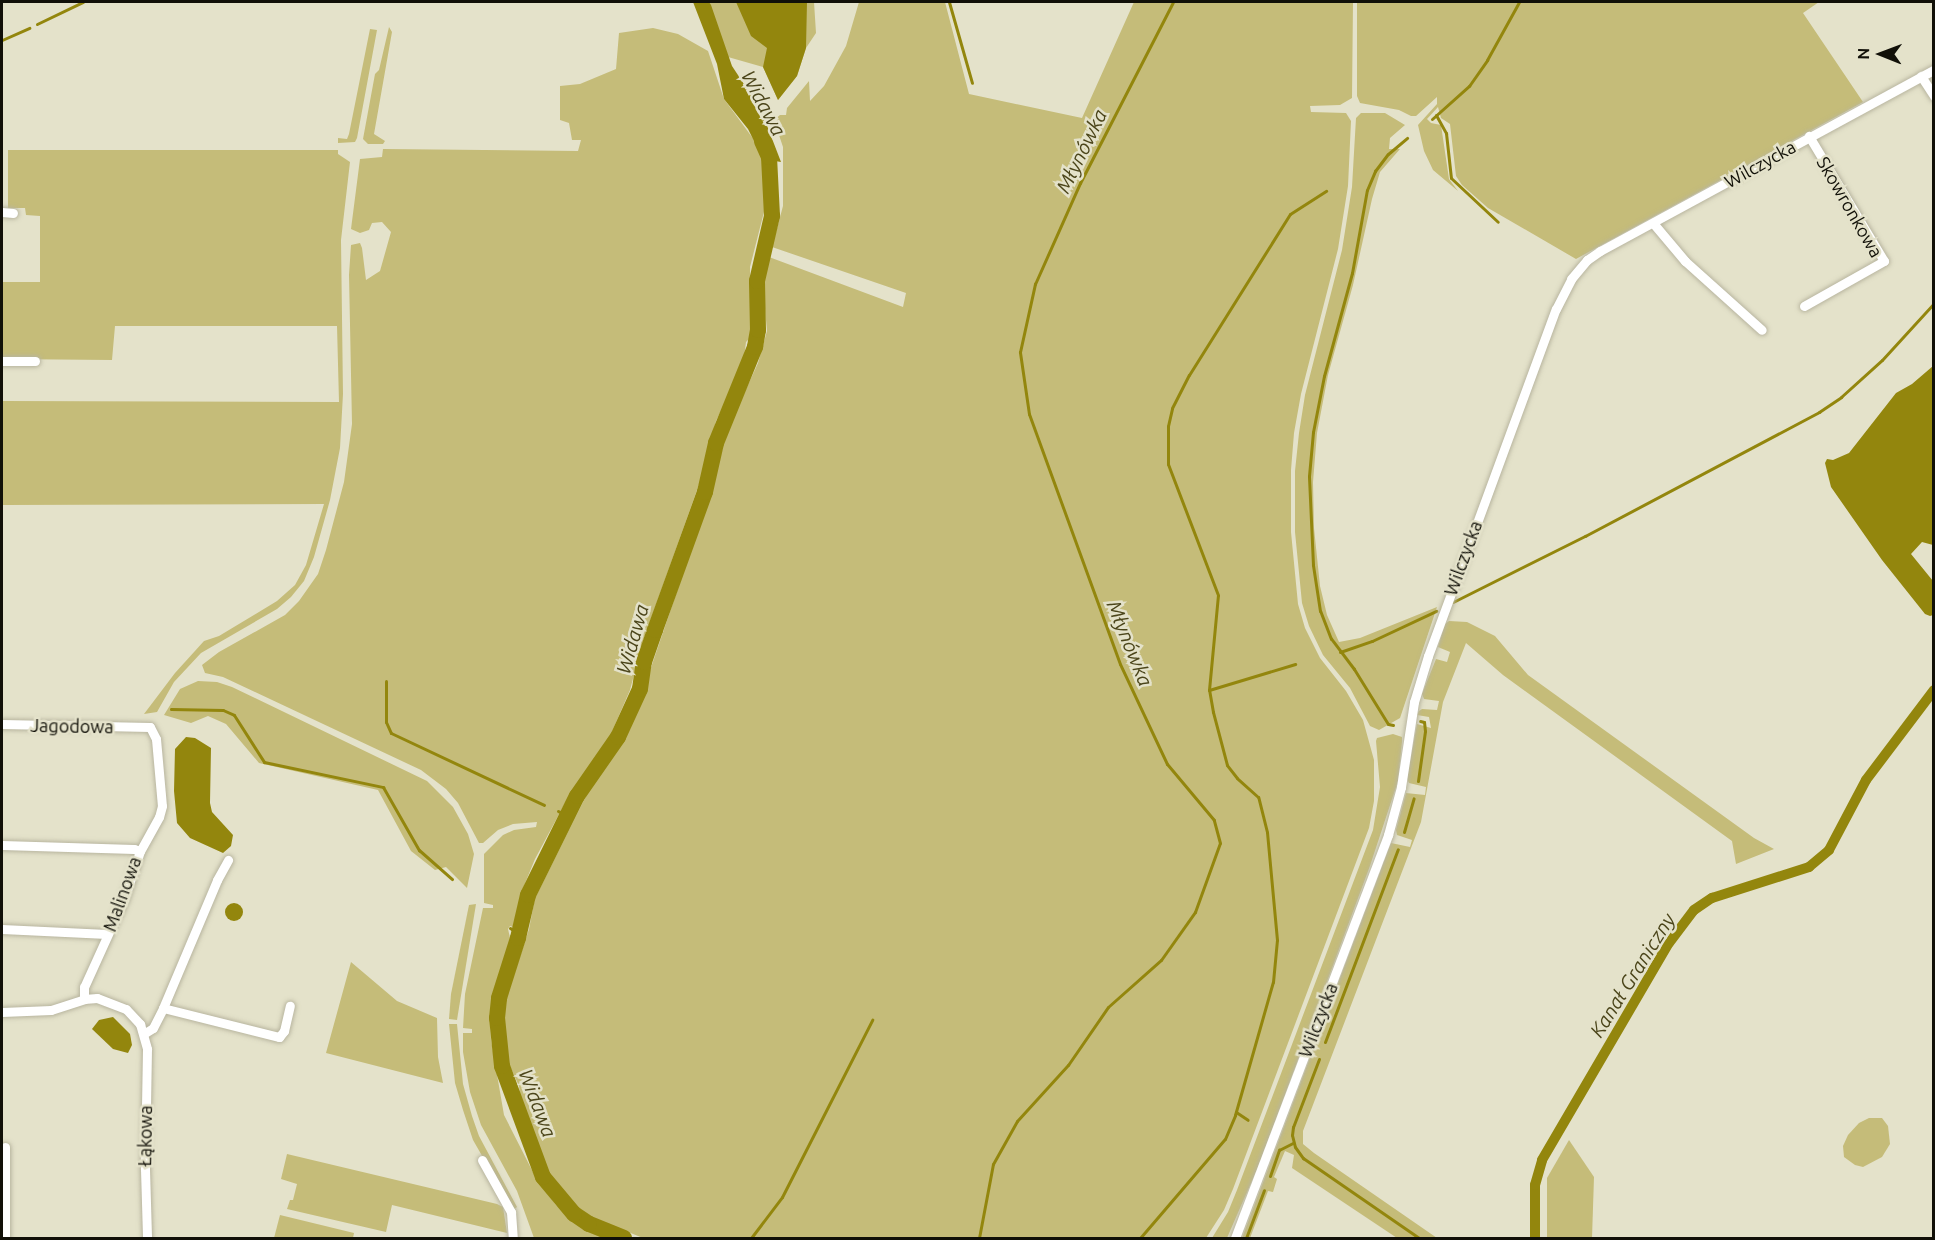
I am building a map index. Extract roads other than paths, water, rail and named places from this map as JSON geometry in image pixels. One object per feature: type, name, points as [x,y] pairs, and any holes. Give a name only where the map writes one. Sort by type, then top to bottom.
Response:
[{"type":"street","name":"Wilczycka","points":[[1235,1239],[1388,835],[1401,787],[1419,684],[1441,616],[1556,309],[1571,279],[1587,260],[1809,136],[1934,70]]},
{"type":"street","points":[[1922,76],[1934,96]]},
{"type":"street","name":"Skowronkowa","points":[[1804,306],[1884,261],[1809,136]]},
{"type":"street","points":[[2,213],[13,213]]},
{"type":"street","points":[[1653,223],[1685,261],[1762,330]]},
{"type":"street","points":[[2,361],[35,361]]},
{"type":"street","name":"Jagodowa","points":[[2,724],[150,727],[156,739],[162,806],[159,817],[140,851]]},
{"type":"street","name":"Malinowa","points":[[2,845],[140,851],[108,934],[84,987],[84,999]]},
{"type":"street","points":[[2,1012],[51,1010],[84,999],[102,999],[126,1009],[136,1018],[145,1033],[153,1028],[221,870],[228,860]]},
{"type":"street","points":[[2,929],[108,934]]},
{"type":"street","points":[[163,1008],[279,1036],[284,1031],[290,1006]]},
{"type":"street","name":"Łąkowa","points":[[145,1033],[147,1049],[145,1169],[147,1239]]},
{"type":"street","points":[[5,1239],[6,1147]]},
{"type":"street","points":[[482,1160],[511,1212],[513,1239]]},
{"type":"waterway","points":[[37,24],[83,2]]},
{"type":"waterway","points":[[949,2],[972,83]]},
{"type":"waterway","name":"Młynówka","points":[[979,1238],[993,1164],[1017,1121],[1068,1065],[1108,1007],[1161,960],[1195,912],[1220,843],[1214,820],[1167,764],[1120,664],[1029,414],[1020,352],[1035,284],[1080,183],[1173,2]]},
{"type":"waterway","points":[[1432,119],[1469,86],[1487,60],[1519,2]]},
{"type":"waterway","points":[[2,40],[29,28]]},
{"type":"waterway","points":[[1436,115],[1446,133],[1451,178],[1498,222]]},
{"type":"waterway","points":[[1393,725],[1388,724],[1354,669],[1331,639],[1320,611],[1313,565],[1309,476],[1313,432],[1324,376],[1352,273],[1367,190],[1375,171],[1388,154],[1407,138]]},
{"type":"waterway","name":"Widawa","points":[[624,1238],[589,1224],[574,1214],[543,1177],[502,1066],[497,1018],[499,998],[518,938],[528,895],[577,796],[618,737],[640,689],[644,662],[705,492],[716,443],[755,347],[758,330],[757,281],[772,216],[769,157],[762,141]]},
{"type":"waterway","points":[[1140,1238],[1225,1139],[1235,1115],[1273,982],[1277,940],[1267,832],[1258,797],[1237,778],[1227,765],[1213,712],[1209,690],[1218,595],[1168,464],[1168,426],[1172,408],[1189,375],[1290,214],[1326,191]]},
{"type":"waterway","points":[[1453,602],[1585,536],[1819,412],[1841,397],[1882,360],[1934,303]]},
{"type":"waterway","points":[[1340,652],[1372,641],[1436,611]]},
{"type":"waterway","points":[[1209,690],[1295,664]]},
{"type":"waterway","points":[[386,681],[386,722],[391,733],[544,805]]},
{"type":"waterway","name":"Kanał Graniczny","points":[[1535,1238],[1535,1185],[1542,1160],[1669,943],[1694,910],[1712,898],[1809,867],[1829,850],[1866,780],[1934,690]]},
{"type":"waterway","points":[[171,709],[223,710],[234,715],[264,762],[383,787],[419,850],[452,879]]},
{"type":"waterway","points":[[1418,781],[1425,731],[1424,722],[1420,721]]},
{"type":"waterway","points":[[1404,832],[1414,798]]},
{"type":"waterway","points":[[558,811],[567,816]]},
{"type":"waterway","points":[[1325,1042],[1398,849]]},
{"type":"waterway","points":[[510,928],[519,934]]},
{"type":"waterway","points":[[751,1238],[782,1197],[872,1020]]},
{"type":"waterway","points":[[1319,1059],[1293,1127],[1295,1147],[1303,1158],[1419,1238]]},
{"type":"waterway","points":[[1236,1112],[1248,1120]]},
{"type":"waterway","points":[[1270,1176],[1279,1150],[1293,1143]]},
{"type":"waterway","points":[[1246,1238],[1264,1190]]}]
